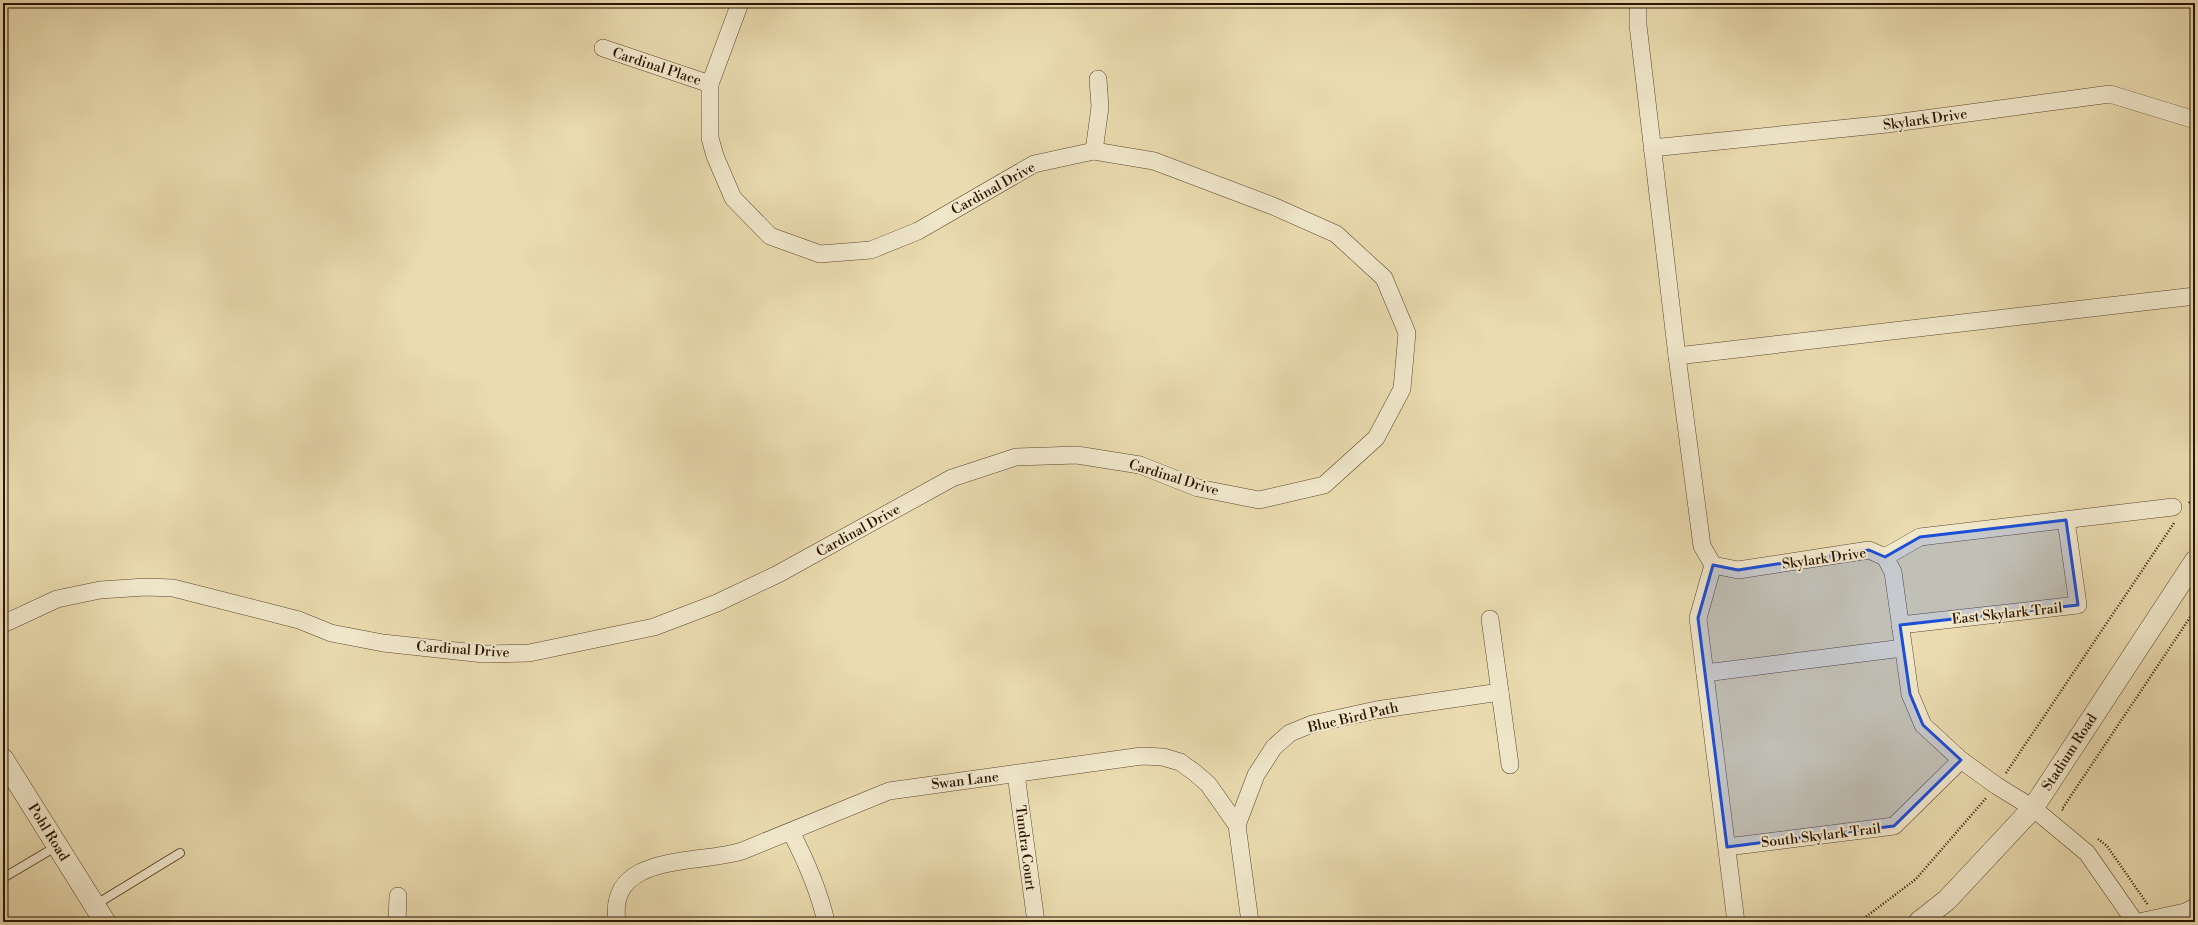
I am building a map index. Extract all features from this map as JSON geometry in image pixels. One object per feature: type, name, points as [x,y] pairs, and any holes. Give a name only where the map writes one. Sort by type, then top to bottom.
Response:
[{"type":"street","name":"Cardinal Drive","points":[[3,624],[56,599],[100,590],[146,586],[173,588],[299,620],[331,633],[383,643],[484,654],[529,653],[654,627],[710,606],[778,574],[952,478],[1016,457],[1077,455],[1140,465],[1198,488],[1259,500],[1324,485],[1376,438],[1402,389],[1407,333],[1384,278],[1336,234],[1273,206],[1154,161],[1094,151],[1034,164],[918,231],[871,250],[820,254],[770,236],[733,198],[715,156],[710,138],[710,84],[740,3]]},
{"type":"street","points":[[1638,3],[1638,25],[1652,148],[1702,546],[1713,565],[1698,618],[1736,922]]},
{"type":"street","name":"Cardinal Place","points":[[603,48],[710,84]]},
{"type":"street","points":[[1094,151],[1100,107],[1098,79]]},
{"type":"street","name":"Skylark Drive","points":[[1652,148],[1887,124],[2110,94],[2195,120]]},
{"type":"street","points":[[1677,356],[2195,296]]},
{"type":"street","points":[[1885,557],[1920,537],[2066,520],[2179,510]]},
{"type":"street","name":"East Skylark Trail","points":[[1900,625],[2078,605],[2066,520]]},
{"type":"street","name":"Skylark Drive","points":[[1713,565],[1738,570],[1869,550],[1885,557],[1893,572],[1902,648],[1910,694],[1923,725],[1960,760],[1997,786],[2033,808],[2087,853],[2135,922]]},
{"type":"street","name":"Stadium Road","points":[[1919,922],[1948,900],[2033,808],[2195,561]]},
{"type":"street","points":[[1490,619],[1510,764]]},
{"type":"street","points":[[1704,673],[1902,648]]},
{"type":"street","name":"Blue Bird Path","points":[[1237,825],[1256,775],[1274,747],[1290,733],[1312,724],[1376,710],[1500,692]]},
{"type":"street","name":"Swan Lane","points":[[617,922],[616,904],[619,892],[626,881],[638,872],[654,866],[726,856],[791,832],[889,791],[1142,756],[1163,757],[1180,762],[1208,784],[1237,825],[1250,922]]},
{"type":"street","name":"Pohl Road","points":[[3,759],[100,914]]},
{"type":"street","name":"South Skylark Trail","points":[[1727,846],[1894,826],[1960,760]]},
{"type":"street","name":"Tundra Court","points":[[1016,774],[1036,922]]},
{"type":"street","points":[[791,832],[814,880],[826,922]]},
{"type":"street","points":[[397,922],[398,896]]},
{"type":"street","points":[[2139,922],[2185,912],[2195,906]]},
{"type":"lane","points":[[3,878],[57,846]]},
{"type":"lane","name":"Pohl Road","points":[[100,914],[180,853]]},
{"type":"path","points":[[1859,922],[1916,879],[1997,786],[2179,510],[2195,496]]},
{"type":"path","points":[[2067,814],[2062,809],[2195,610]]},
{"type":"path","points":[[2096,837],[2107,846],[2157,918]]},
{"type":"highlighted area","points":[[2066,520],[2078,605],[1900,625],[1910,694],[1923,725],[1961,760],[1894,826],[1727,847],[1698,618],[1713,565],[1738,570],[1869,550],[1885,557],[1920,537]]}]
